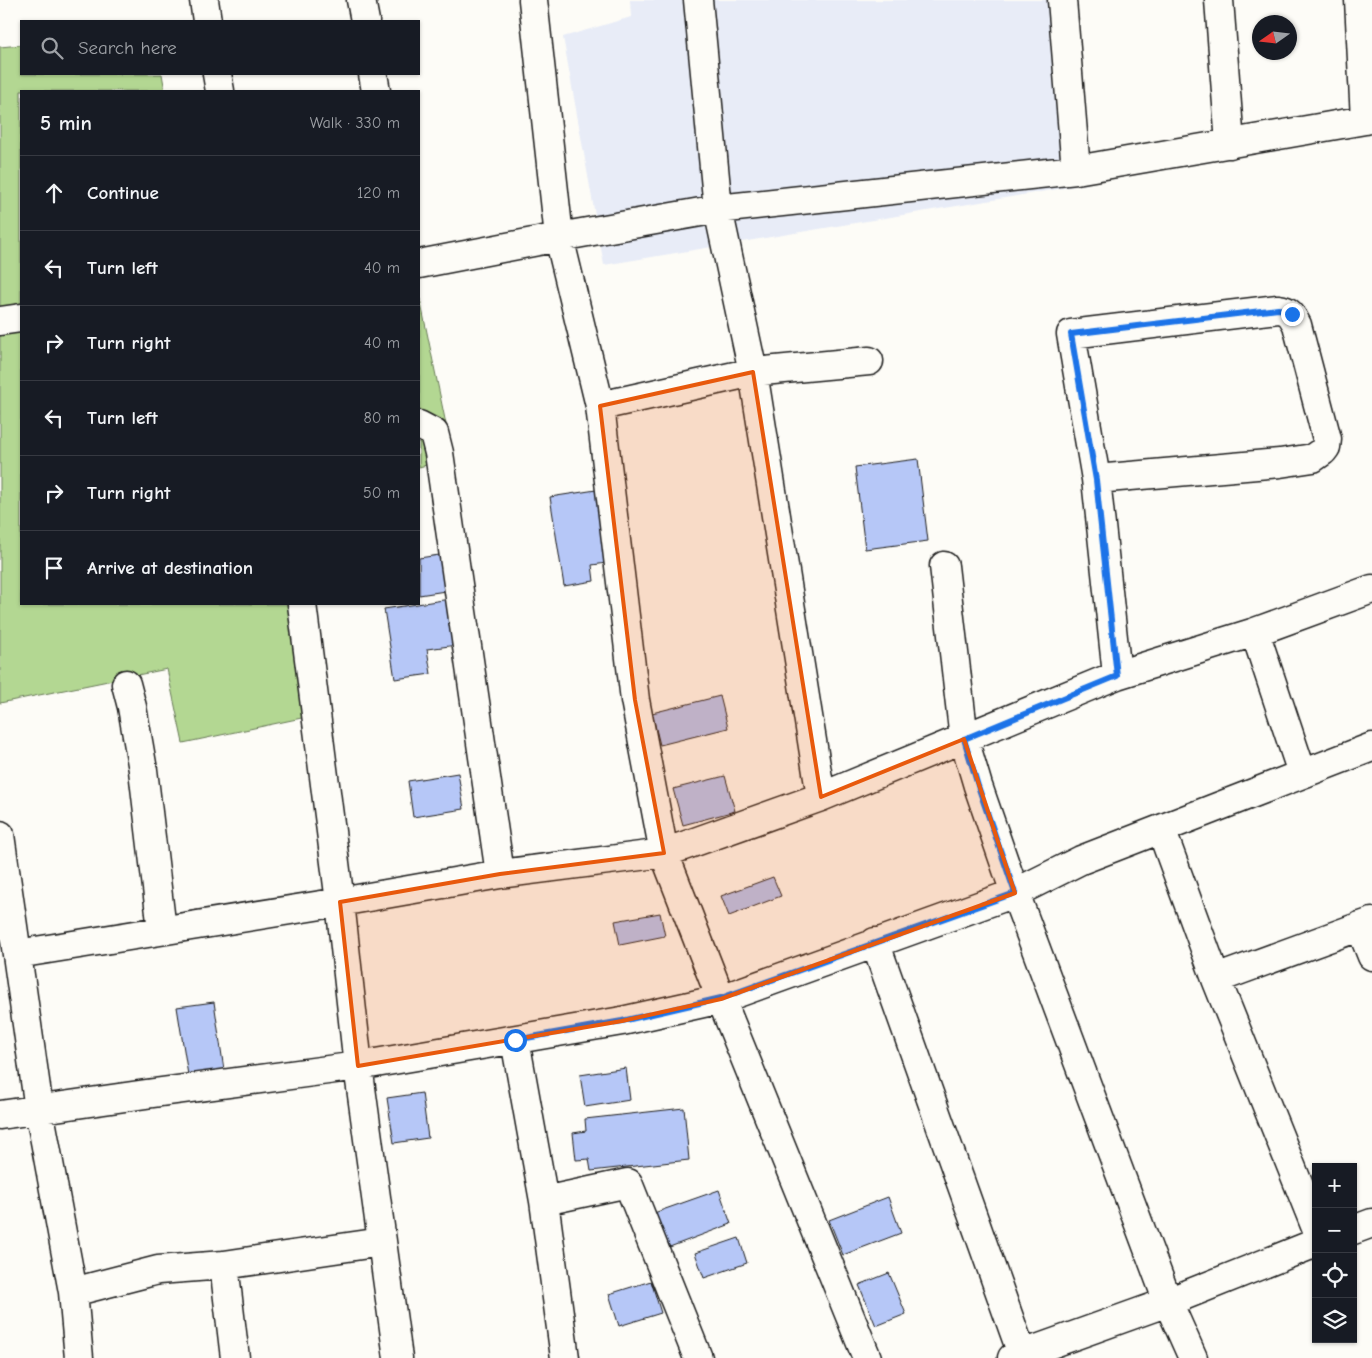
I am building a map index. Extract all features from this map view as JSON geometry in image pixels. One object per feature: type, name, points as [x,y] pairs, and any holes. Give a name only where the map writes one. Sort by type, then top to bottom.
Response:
[{"type":"street","points":[[204,0],[208,20]]},
{"type":"street","points":[[361,0],[365,20]]},
{"type":"street","points":[[533,0],[559,237],[600,406],[635,700],[664,853],[867,1358]]},
{"type":"street","points":[[698,0],[718,209],[753,372],[822,797]]},
{"type":"street","points":[[1062,0],[1076,170]]},
{"type":"street","points":[[1219,0],[1230,144]]},
{"type":"street","points":[[420,264],[718,209],[1076,170],[1369,118],[1359,0]]},
{"type":"street","points":[[217,75],[220,90]]},
{"type":"street","points":[[374,75],[376,90]]},
{"type":"street","points":[[1096,480],[1280,463],[1313,458],[1319,455],[1326,447],[1326,439],[1298,325],[1292,314],[1278,309],[1071,334],[1096,480],[1117,676]]},
{"type":"street","points":[[0,321],[20,318]]},
{"type":"street","points":[[600,406],[753,372],[869,361]]},
{"type":"street","points":[[420,426],[434,433],[439,453],[500,874]]},
{"type":"street","points":[[944,566],[964,739],[978,786],[1015,893],[1168,1302],[1193,1358]]},
{"type":"street","points":[[17,954],[500,874],[664,853],[822,797],[1117,676],[1255,632],[1372,588]]},
{"type":"street","points":[[302,605],[340,902],[358,1066],[398,1358]]},
{"type":"street","points":[[1255,632],[1302,773]]},
{"type":"street","points":[[126,684],[132,707],[148,804],[162,930]]},
{"type":"street","points":[[0,1115],[358,1066],[622,1021],[721,998],[1015,893],[1081,860],[1372,747]]},
{"type":"street","points":[[1161,829],[1216,979],[1312,1218]]},
{"type":"street","points":[[0,835],[39,1109],[73,1292],[79,1358]]},
{"type":"street","points":[[1216,979],[1366,924],[1372,956]]},
{"type":"street","points":[[875,942],[1017,1356],[1168,1302],[1312,1245]]},
{"type":"street","points":[[515,1040],[544,1201],[565,1358]]},
{"type":"street","points":[[544,1201],[628,1183],[698,1358]]},
{"type":"street","points":[[1357,1229],[1372,1224]]},
{"type":"street","points":[[73,1292],[158,1270],[224,1265],[382,1242]]},
{"type":"street","points":[[224,1265],[235,1358]]},
{"type":"highlighted area","points":[[753,372],[821,797],[964,739],[1015,893],[721,999],[622,1021],[358,1066],[340,902],[500,874],[664,853],[635,700],[600,406]]},
{"type":"shaded area","points":[[630,0],[1071,0],[1088,184],[604,265],[563,37],[631,17]]},
{"type":"green space","points":[[20,45],[20,75],[162,75],[165,90],[20,90],[20,605],[304,605],[311,716],[183,743],[167,669],[0,703],[0,47]]},
{"type":"green space","points":[[420,299],[453,458],[420,467]]},
{"type":"building","points":[[918,459],[928,541],[865,549],[855,467]]},
{"type":"building","points":[[596,490],[607,563],[592,565],[594,581],[564,586],[550,497]]},
{"type":"building","points":[[446,554],[452,590],[420,595],[420,558]]},
{"type":"building","points":[[450,599],[457,645],[427,649],[431,674],[395,679],[384,609]]},
{"type":"building","points":[[720,696],[728,728],[660,745],[652,713]]},
{"type":"building","points":[[458,773],[464,809],[413,817],[408,781]]},
{"type":"building","points":[[725,776],[735,811],[683,825],[673,789]]},
{"type":"building","points":[[773,877],[781,896],[729,916],[721,896]]},
{"type":"building","points":[[660,913],[665,936],[620,945],[615,921]]},
{"type":"building","points":[[214,1002],[224,1070],[188,1075],[177,1007]]},
{"type":"building","points":[[626,1068],[630,1100],[585,1107],[580,1075]]},
{"type":"building","points":[[422,1093],[428,1138],[394,1143],[387,1098]]},
{"type":"building","points":[[684,1108],[689,1160],[591,1171],[589,1159],[576,1160],[573,1133],[586,1131],[585,1119]]},
{"type":"building","points":[[719,1190],[731,1224],[667,1248],[654,1213]]},
{"type":"building","points":[[888,1197],[901,1233],[843,1255],[829,1220]]},
{"type":"building","points":[[739,1238],[747,1263],[704,1278],[695,1253]]},
{"type":"building","points":[[889,1273],[906,1314],[876,1326],[859,1285]]},
{"type":"building","points":[[651,1281],[661,1313],[619,1326],[609,1294]]},
{"type":"route","points":[[515,1040],[622,1021],[721,998],[1015,893],[964,739],[1117,676],[1096,480],[1078,384],[1071,334],[1278,309],[1292,314]]}]
